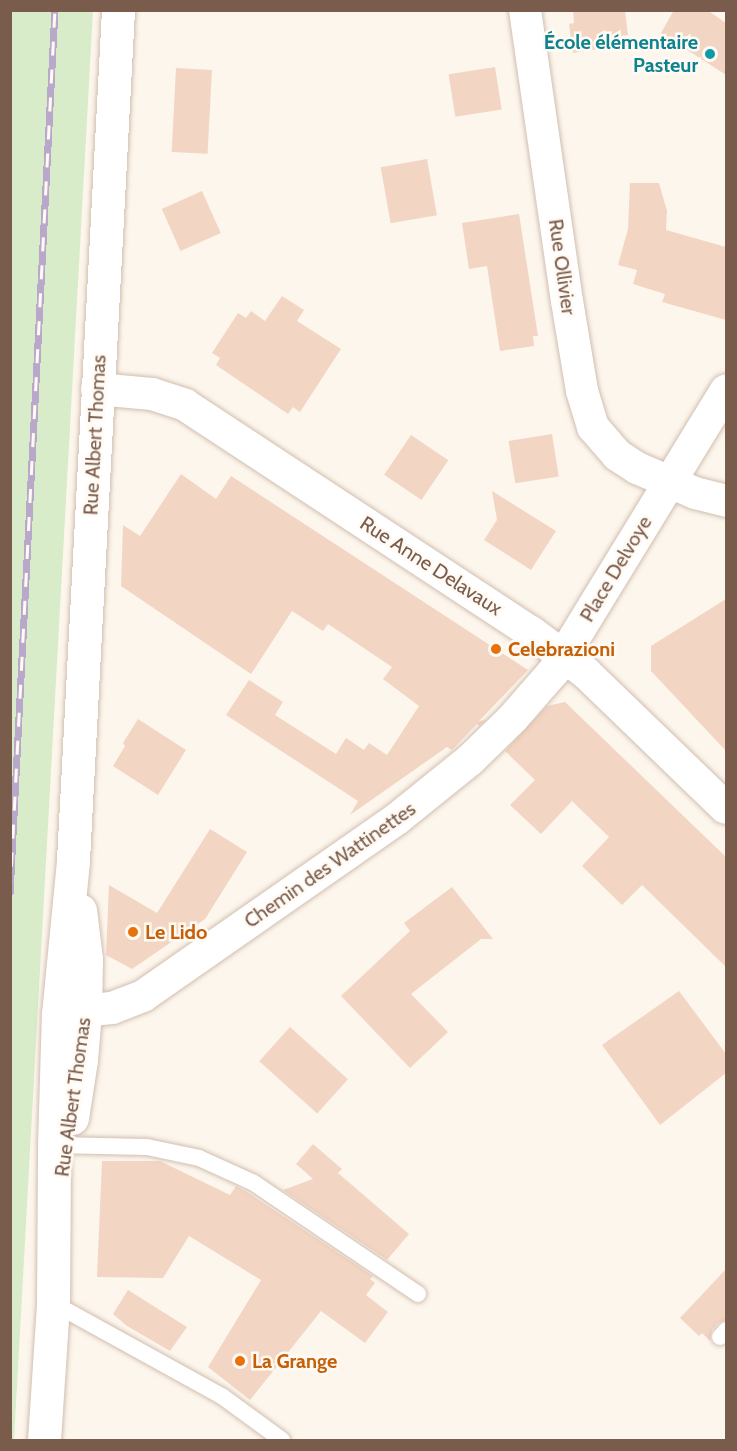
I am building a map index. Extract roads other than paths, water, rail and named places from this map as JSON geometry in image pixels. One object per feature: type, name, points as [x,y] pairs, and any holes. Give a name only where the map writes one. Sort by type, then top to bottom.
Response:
[{"type":"street","name":"Rue Albert Thomas","points":[[44,1440],[53,1304],[54,1226],[71,1013],[73,860],[118,10]]},
{"type":"street","name":"Rue Ollivier","points":[[525,10],[567,301],[587,412],[593,427],[617,455],[668,483],[726,501]]},
{"type":"street","name":"Rue Anne Delavaux","points":[[97,389],[152,394],[185,405],[564,655],[726,808]]},
{"type":"street","name":"Place Delvoye","points":[[564,655],[726,390]]},
{"type":"street","name":"Chemin des Wattinettes","points":[[71,1013],[112,1008],[143,996],[422,800],[513,718],[564,655]]},
{"type":"lane","points":[[60,1145],[147,1148],[199,1158],[254,1183],[418,1294]]},
{"type":"lane","points":[[53,1304],[223,1397],[282,1440]]},
{"type":"railway","points":[[10,894],[55,10]]},
{"type":"place","name":"École élémentaire Pasteur","points":[[710,54]]},
{"type":"place","name":"Celebrazioni","points":[[496,649]]},
{"type":"place","name":"Le Lido","points":[[133,932]]},
{"type":"place","name":"La Grange","points":[[240,1361]]}]
